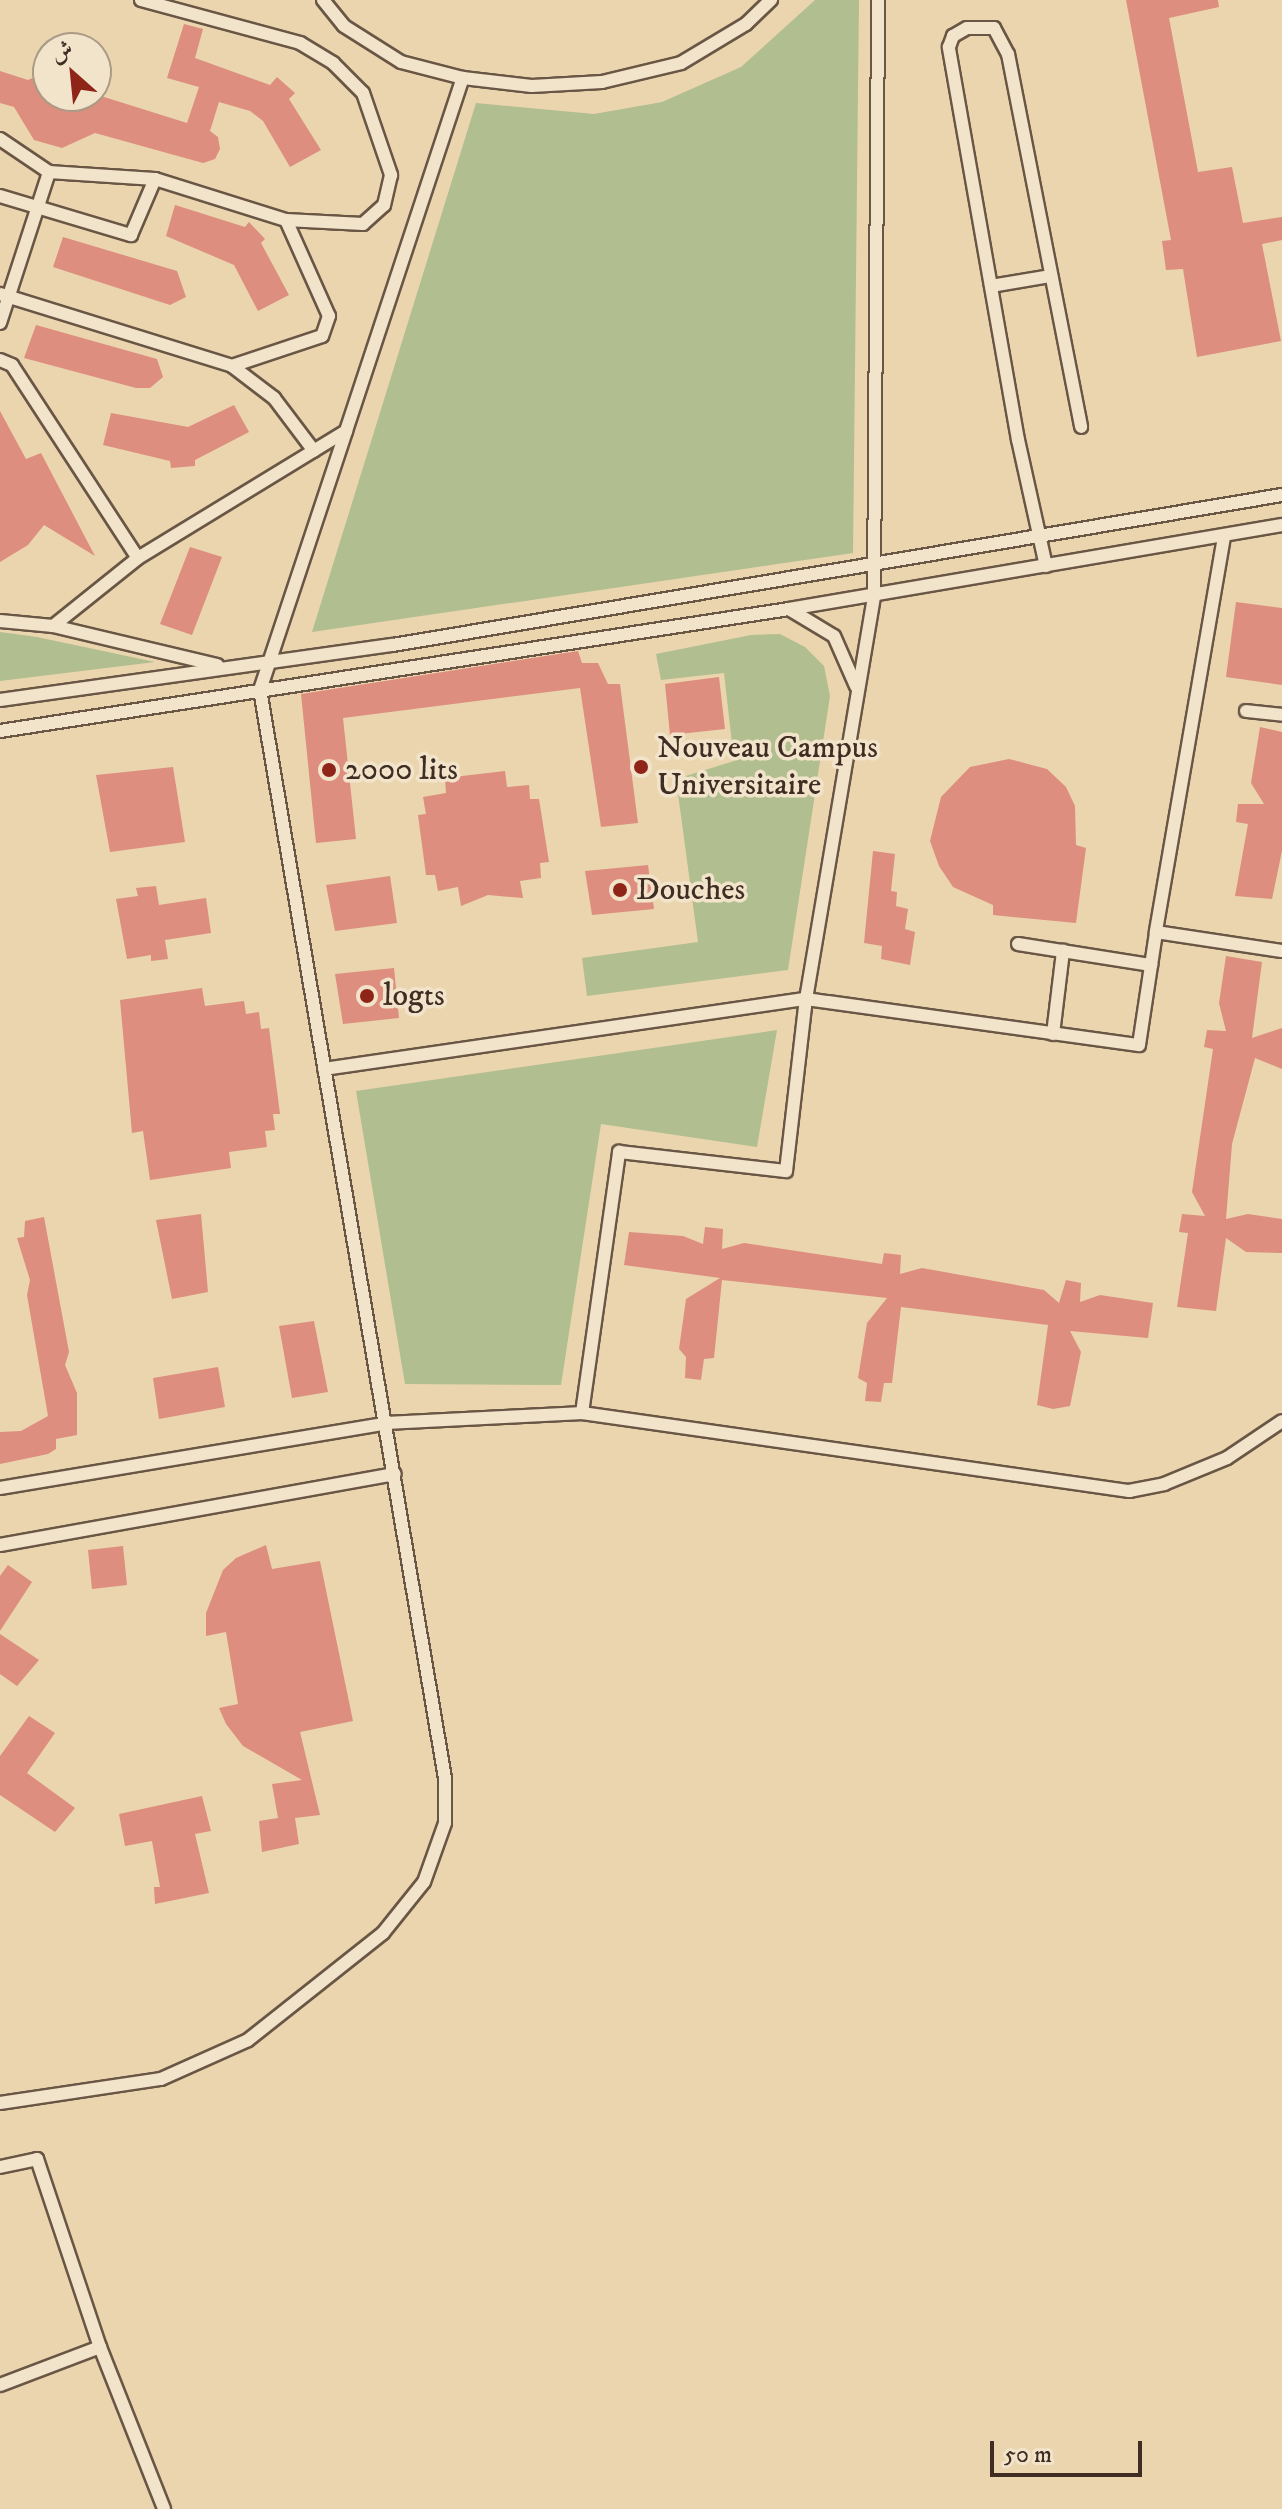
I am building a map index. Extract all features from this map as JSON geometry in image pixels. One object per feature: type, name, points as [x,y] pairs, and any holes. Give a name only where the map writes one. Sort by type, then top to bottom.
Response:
[{"type":"lane","points":[[0,139],[49,172],[155,179],[286,220],[363,224],[384,205],[391,175],[363,93],[333,63],[300,43],[141,0]]},
{"type":"lane","points":[[323,0],[344,26],[401,62],[463,78],[532,86],[602,82],[681,63],[746,24],[771,0]]},
{"type":"lane","points":[[582,1413],[619,1152],[786,1171],[806,999],[874,595],[878,0]]},
{"type":"lane","points":[[1046,566],[1018,440],[949,47],[953,36],[979,25],[994,28],[1008,54],[1081,427]]},
{"type":"lane","points":[[0,2103],[147,2081],[209,2061],[248,2040],[336,1974],[383,1933],[424,1882],[445,1823],[445,1778],[260,690],[463,78]]},
{"type":"lane","points":[[0,323],[5,295],[49,172]]},
{"type":"lane","points":[[0,196],[131,235],[155,179]]},
{"type":"lane","points":[[232,366],[322,336],[329,316],[286,220]]},
{"type":"lane","points":[[991,286],[1051,276]]},
{"type":"lane","points":[[5,295],[232,366],[274,398],[314,451]]},
{"type":"lane","points":[[0,360],[12,365],[138,558]]},
{"type":"lane","points":[[53,626],[138,558],[346,431]]},
{"type":"lane","points":[[0,700],[876,567],[1282,495]]},
{"type":"lane","points":[[0,731],[789,609],[1282,525]]},
{"type":"lane","points":[[324,1069],[806,999],[1139,1045],[1224,537]]},
{"type":"lane","points":[[789,609],[834,636],[858,691]]},
{"type":"lane","points":[[0,621],[53,626],[224,667]]},
{"type":"lane","points":[[1246,711],[1282,715]]},
{"type":"lane","points":[[1156,932],[1282,951]]},
{"type":"lane","points":[[1018,944],[1151,965]]},
{"type":"lane","points":[[1053,1034],[1063,951]]},
{"type":"lane","points":[[0,1488],[387,1423],[582,1413],[1129,1491],[1164,1484],[1227,1458],[1282,1421]]},
{"type":"lane","points":[[0,1545],[395,1474]]},
{"type":"lane","points":[[0,2167],[37,2159],[100,2347],[164,2509]]},
{"type":"lane","points":[[0,2385],[100,2347]]},
{"type":"green space","points":[[815,0],[859,0],[853,553],[312,632],[476,103],[594,114],[662,102],[741,67]]},
{"type":"green space","points":[[0,632],[37,637],[155,662],[0,681]]},
{"type":"green space","points":[[780,634],[805,647],[824,666],[830,696],[788,970],[587,996],[582,958],[698,942],[676,779],[734,761],[724,673],[661,680],[656,654],[751,635]]},
{"type":"green space","points":[[777,1030],[757,1147],[601,1124],[561,1385],[405,1384],[356,1091]]},
{"type":"building","points":[[1126,0],[1218,0],[1219,7],[1169,18],[1198,172],[1232,167],[1243,223],[1282,217],[1282,240],[1262,244],[1281,341],[1197,357],[1183,269],[1166,270],[1162,241],[1171,240]]},
{"type":"building","points":[[184,24],[203,29],[195,58],[270,85],[277,77],[295,93],[289,99],[321,150],[290,167],[263,121],[250,111],[219,102],[210,131],[218,137],[220,149],[215,159],[203,163],[95,133],[62,148],[34,140],[14,107],[0,103],[0,71],[28,80],[32,78],[32,112],[112,112],[112,99],[187,123],[199,87],[167,78]]},
{"type":"building","points":[[175,205],[245,227],[249,222],[265,239],[261,243],[289,295],[258,311],[234,265],[166,236]]},
{"type":"building","points":[[63,237],[177,271],[186,297],[170,305],[53,267]]},
{"type":"building","points":[[36,325],[157,359],[163,377],[150,388],[136,388],[24,358]]},
{"type":"building","points":[[234,405],[249,432],[195,460],[195,466],[171,468],[170,461],[103,445],[111,413],[188,427]]},
{"type":"building","points":[[0,411],[26,459],[41,453],[95,556],[44,525],[28,545],[0,562]]},
{"type":"building","points":[[190,547],[222,557],[192,635],[160,624]]},
{"type":"building","points":[[1236,602],[1282,608],[1282,685],[1226,677]]},
{"type":"building","name":"2000 lits","points":[[578,651],[582,663],[598,663],[608,684],[620,684],[638,823],[601,827],[580,688],[343,718],[356,839],[316,843],[301,694]]},
{"type":"building","points":[[719,677],[725,729],[670,735],[665,684]]},
{"type":"building","points":[[1260,727],[1282,732],[1282,851],[1272,899],[1235,896],[1248,824],[1236,822],[1238,804],[1264,804],[1251,783]]},
{"type":"building","points":[[1009,759],[1047,769],[1066,787],[1075,806],[1076,845],[1086,848],[1076,923],[993,915],[993,905],[953,887],[939,866],[930,841],[941,797],[970,767]]},
{"type":"building","points":[[173,767],[185,842],[110,852],[96,775]]},
{"type":"building","points":[[505,771],[507,787],[529,785],[530,799],[539,799],[549,862],[540,863],[541,878],[520,881],[523,898],[488,895],[461,906],[458,887],[438,891],[435,875],[426,875],[418,815],[426,814],[423,797],[446,793],[445,778]]},
{"type":"building","points":[[873,851],[895,854],[891,891],[897,892],[896,906],[908,909],[905,929],[915,932],[910,965],[881,959],[882,946],[864,943]]},
{"type":"building","name":"Douches","points":[[648,865],[654,909],[592,915],[585,871]]},
{"type":"building","points":[[390,876],[397,923],[335,931],[326,885]]},
{"type":"building","points":[[156,886],[159,905],[206,898],[211,933],[165,940],[168,959],[151,961],[151,955],[127,959],[116,899],[138,896],[136,888]]},
{"type":"building","points":[[1226,956],[1262,962],[1252,1038],[1282,1028],[1282,1069],[1255,1058],[1232,1144],[1226,1219],[1248,1214],[1282,1219],[1282,1253],[1246,1252],[1226,1238],[1216,1311],[1177,1307],[1188,1233],[1179,1232],[1182,1214],[1205,1216],[1192,1192],[1213,1049],[1204,1047],[1207,1030],[1226,1031],[1219,1003]]},
{"type":"building","name":"logts","points":[[394,968],[399,1018],[343,1024],[335,974]]},
{"type":"building","points":[[202,988],[205,1006],[244,1001],[246,1014],[259,1012],[261,1029],[269,1028],[280,1114],[273,1114],[275,1130],[265,1131],[267,1147],[229,1152],[231,1168],[150,1180],[143,1131],[132,1133],[120,1000]]},
{"type":"building","points":[[201,1214],[208,1292],[172,1299],[156,1220]]},
{"type":"building","points":[[44,1217],[69,1352],[65,1365],[77,1393],[77,1435],[56,1439],[56,1449],[48,1454],[0,1464],[0,1432],[21,1431],[48,1416],[27,1295],[30,1280],[17,1238],[24,1237],[25,1221]]},
{"type":"building","points":[[705,1227],[723,1229],[722,1249],[744,1243],[882,1264],[884,1253],[901,1255],[900,1274],[922,1268],[1044,1290],[1059,1303],[1066,1280],[1081,1283],[1080,1302],[1100,1295],[1153,1303],[1148,1338],[1070,1331],[1081,1352],[1070,1406],[1053,1409],[1037,1405],[1048,1325],[901,1307],[892,1383],[884,1383],[881,1402],[865,1401],[867,1383],[858,1378],[867,1323],[887,1298],[722,1280],[714,1358],[704,1359],[701,1380],[685,1378],[686,1357],[679,1349],[686,1299],[720,1278],[624,1265],[629,1232],[683,1236],[703,1244]]},
{"type":"building","points":[[314,1321],[328,1392],[292,1398],[279,1326]]},
{"type":"building","points":[[218,1367],[225,1407],[159,1419],[153,1378]]},
{"type":"building","points":[[266,1545],[272,1569],[320,1561],[353,1721],[300,1732],[320,1815],[295,1818],[299,1844],[262,1852],[259,1821],[278,1818],[272,1784],[302,1780],[243,1746],[226,1724],[219,1708],[238,1704],[226,1632],[206,1636],[206,1613],[223,1570],[236,1558]]},
{"type":"building","points":[[123,1546],[127,1585],[92,1589],[88,1550]]},
{"type":"building","points":[[8,1565],[32,1582],[0,1631],[0,1576]]},
{"type":"building","points":[[0,1634],[39,1660],[17,1686],[0,1674]]},
{"type":"building","points":[[29,1716],[55,1733],[27,1773],[75,1808],[55,1832],[0,1795],[0,1756]]},
{"type":"building","points":[[202,1796],[211,1831],[195,1834],[209,1893],[155,1904],[154,1887],[160,1887],[152,1841],[125,1846],[119,1814]]},
{"type":"place","name":"Nouveau Campus Universitaire","points":[[641,767]]},
{"type":"place","name":"2000 lits","points":[[329,770]]},
{"type":"place","name":"Douches","points":[[620,890]]},
{"type":"place","name":"logts","points":[[367,996]]}]
